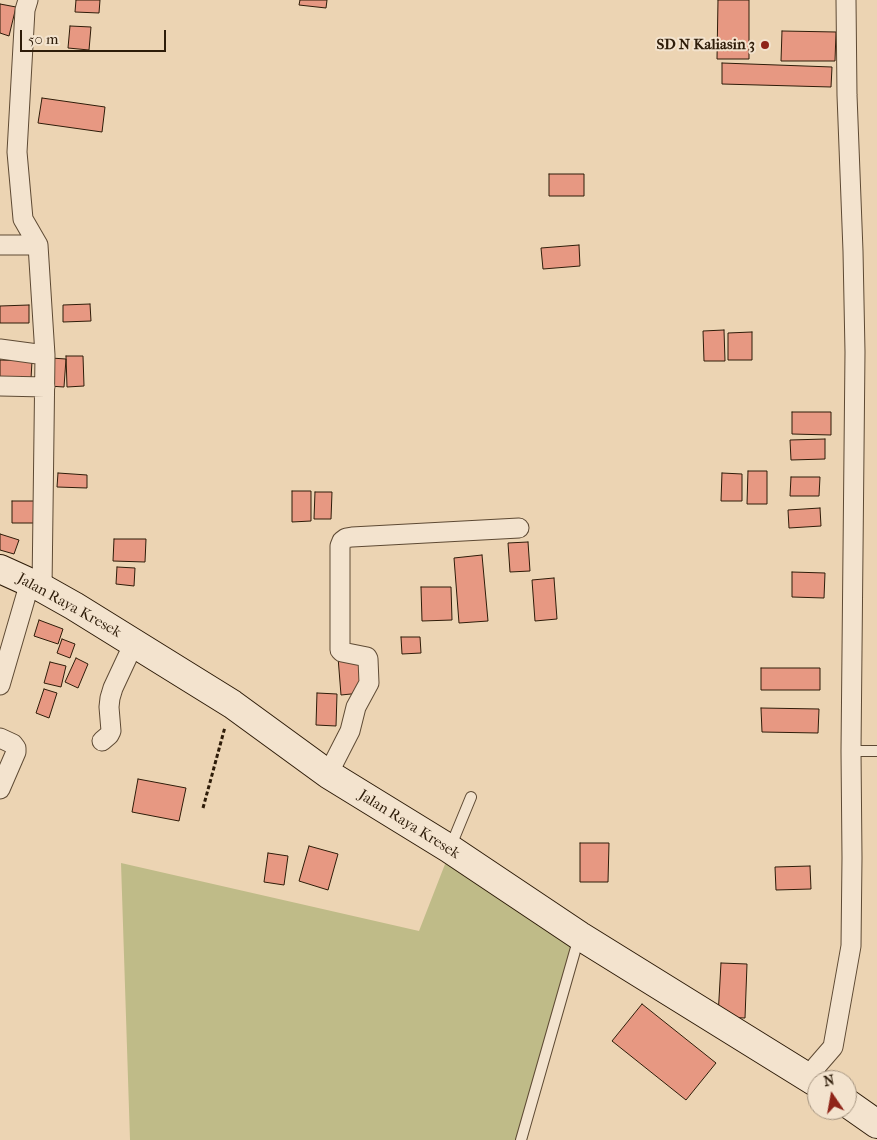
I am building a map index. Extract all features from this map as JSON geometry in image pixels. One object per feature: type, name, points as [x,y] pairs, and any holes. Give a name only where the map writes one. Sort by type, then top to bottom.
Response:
[{"type":"main road","name":"Jalan Raya Kresek","points":[[0,569],[36,585],[74,606],[232,704],[328,774],[450,849],[580,936],[807,1077]]},
{"type":"main road","points":[[857,1111],[877,1124]]},
{"type":"street","points":[[0,685],[36,585],[45,386],[45,355],[38,245],[23,219],[17,152],[25,10],[28,0]]},
{"type":"street","points":[[818,1070],[833,1047],[851,946],[855,352],[846,0]]},
{"type":"street","points":[[0,245],[38,245]]},
{"type":"street","points":[[0,349],[45,355]]},
{"type":"street","points":[[0,386],[45,386]]},
{"type":"street","points":[[328,774],[350,731],[356,707],[368,683],[367,657],[340,650],[340,546],[342,541],[352,537],[518,528]]},
{"type":"street","points":[[102,742],[111,730],[110,698],[113,688],[134,643]]},
{"type":"street","points":[[0,738],[13,744],[16,748],[0,788]]},
{"type":"lane","points":[[851,752],[877,751]]},
{"type":"lane","points":[[450,849],[471,797]]},
{"type":"lane","points":[[521,1140],[580,936]]},
{"type":"path","points":[[203,808],[232,704]]},
{"type":"shaded area","points":[[447,859],[575,944],[527,1140],[130,1140],[121,863],[419,931]]},
{"type":"building","points":[[76,0],[100,0],[99,13],[75,12]]},
{"type":"building","points":[[300,0],[327,0],[326,8],[299,5]]},
{"type":"building","points":[[718,0],[749,0],[749,59],[717,59]]},
{"type":"building","points":[[0,4],[16,7],[9,36],[0,33]]},
{"type":"building","points":[[70,26],[91,27],[89,50],[68,48]]},
{"type":"building","points":[[782,31],[836,32],[835,61],[781,61]]},
{"type":"building","points":[[722,63],[832,67],[831,87],[722,84]]},
{"type":"building","points":[[42,98],[105,107],[102,132],[38,123]]},
{"type":"building","points":[[549,174],[584,174],[584,196],[549,196]]},
{"type":"building","points":[[579,245],[580,266],[543,269],[541,248]]},
{"type":"building","points":[[90,304],[91,321],[63,322],[63,305]]},
{"type":"building","points":[[29,305],[29,323],[0,323],[0,306]]},
{"type":"building","points":[[724,330],[725,361],[704,361],[703,331]]},
{"type":"building","points":[[752,332],[752,360],[728,360],[728,333]]},
{"type":"building","points":[[66,356],[83,356],[84,386],[67,387]]},
{"type":"building","points":[[51,358],[66,359],[64,387],[49,386]]},
{"type":"building","points":[[0,360],[32,361],[31,379],[0,377]]},
{"type":"building","points":[[792,412],[831,412],[831,435],[792,434]]},
{"type":"building","points":[[825,439],[825,459],[791,460],[790,440]]},
{"type":"building","points":[[748,471],[767,471],[767,504],[747,504]]},
{"type":"building","points":[[58,473],[87,475],[87,488],[57,487]]},
{"type":"building","points":[[722,473],[742,474],[742,501],[721,501]]},
{"type":"building","points":[[791,477],[820,477],[819,496],[790,496]]},
{"type":"building","points":[[292,491],[311,491],[311,521],[292,522]]},
{"type":"building","points":[[315,492],[332,492],[331,519],[314,519]]},
{"type":"building","points":[[12,501],[43,501],[43,523],[12,523]]},
{"type":"building","points":[[820,508],[821,526],[789,528],[788,510]]},
{"type":"building","points":[[0,534],[19,540],[14,554],[0,550]]},
{"type":"building","points":[[114,539],[146,539],[145,562],[113,561]]},
{"type":"building","points":[[528,542],[530,571],[510,572],[508,543]]},
{"type":"building","points":[[482,555],[488,621],[459,623],[454,558]]},
{"type":"building","points":[[117,567],[135,568],[134,586],[116,584]]},
{"type":"building","points":[[792,572],[825,573],[824,598],[792,597]]},
{"type":"building","points":[[554,578],[557,619],[535,621],[532,580]]},
{"type":"building","points":[[421,587],[451,587],[452,620],[422,621]]},
{"type":"building","points":[[39,620],[63,629],[58,644],[34,636]]},
{"type":"building","points":[[401,637],[420,637],[421,653],[402,654]]},
{"type":"building","points":[[62,639],[75,644],[70,658],[57,653]]},
{"type":"building","points":[[358,656],[361,693],[341,695],[338,657]]},
{"type":"building","points":[[76,658],[88,664],[78,688],[65,682]]},
{"type":"building","points":[[50,662],[66,666],[61,687],[44,683]]},
{"type":"building","points":[[761,668],[820,668],[820,690],[761,690]]},
{"type":"building","points":[[44,689],[57,693],[49,718],[36,713]]},
{"type":"building","points":[[317,693],[337,694],[336,726],[316,725]]},
{"type":"building","points":[[761,708],[819,709],[818,733],[762,732]]},
{"type":"building","points":[[138,779],[186,788],[179,821],[132,812]]},
{"type":"building","points":[[580,843],[609,843],[608,882],[580,882]]},
{"type":"building","points":[[309,846],[338,854],[328,890],[299,881]]},
{"type":"building","points":[[268,853],[288,856],[284,885],[264,882]]},
{"type":"building","points":[[810,866],[811,889],[776,890],[775,867]]},
{"type":"building","points":[[721,963],[747,964],[745,1018],[718,1017]]},
{"type":"building","points":[[642,1004],[716,1063],[686,1100],[612,1041]]},
{"type":"place","name":"SD N Kaliasin 3","points":[[765,45]]}]
